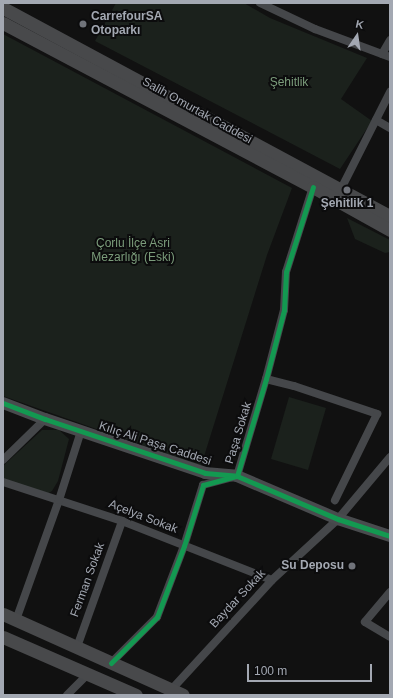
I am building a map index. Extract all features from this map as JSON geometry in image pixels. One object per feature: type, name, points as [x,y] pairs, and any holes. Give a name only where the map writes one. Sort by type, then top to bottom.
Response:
[{"type":"main road","name":"Salih Omurtak Caddesi","points":[[3,8],[107,62],[390,216]]},
{"type":"main road","name":"Salih Omurtak Caddesi","points":[[3,23],[390,230]]},
{"type":"main road","points":[[3,614],[177,692]]},
{"type":"main road","points":[[3,637],[136,695]]},
{"type":"street","points":[[260,3],[315,29],[386,56],[390,40]]},
{"type":"street","points":[[341,190],[390,92]]},
{"type":"street","points":[[376,120],[390,128]]},
{"type":"street","name":"Paşa Sokak","points":[[111,663],[157,617],[184,546],[203,485],[237,476],[266,379],[284,310],[286,272],[313,188]]},
{"type":"street","points":[[266,379],[307,390],[377,414],[335,500]]},
{"type":"street","name":"Kılıç Ali Paşa Caddesi","points":[[3,403],[45,419],[205,473],[237,476],[338,519],[390,536]]},
{"type":"street","points":[[3,460],[45,419]]},
{"type":"street","points":[[16,620],[59,500],[81,431]]},
{"type":"street","name":"Baydar Sokak","points":[[177,692],[272,580],[338,519],[390,457]]},
{"type":"street","name":"Açelya Sokak","points":[[3,482],[122,521],[272,580]]},
{"type":"street","name":"Ferman Sokak","points":[[77,648],[122,521]]},
{"type":"street","points":[[390,592],[365,622],[390,638]]},
{"type":"street","points":[[67,695],[88,674]]},
{"type":"green space","name":"Şehitlik","points":[[116,3],[244,3],[270,18],[367,58],[341,99],[372,121],[340,169],[95,41]]},
{"type":"green space","name":"Çorlu İlçe Asri Mezarlığı (Eski)","points":[[3,34],[292,188],[267,255],[201,466],[3,396]]},
{"type":"green space","points":[[347,218],[390,240],[390,252],[385,253],[355,239]]},
{"type":"green space","points":[[289,397],[326,408],[308,470],[271,459]]},
{"type":"green space","points":[[42,430],[59,430],[69,439],[58,481],[52,491],[47,494],[3,480],[3,466]]},
{"type":"cycle path","points":[[111,663],[157,617],[184,546],[203,485],[237,476],[266,379],[284,310],[286,272],[313,187]]},
{"type":"cycle path","points":[[3,403],[45,419],[205,473],[237,476],[338,519],[390,536]]},
{"type":"place","name":"CarrefourSA Otoparkı","points":[[83,24]]},
{"type":"place","name":"Şehitlik 1","points":[[347,190]]},
{"type":"place","name":"Su Deposu","points":[[352,566]]}]
